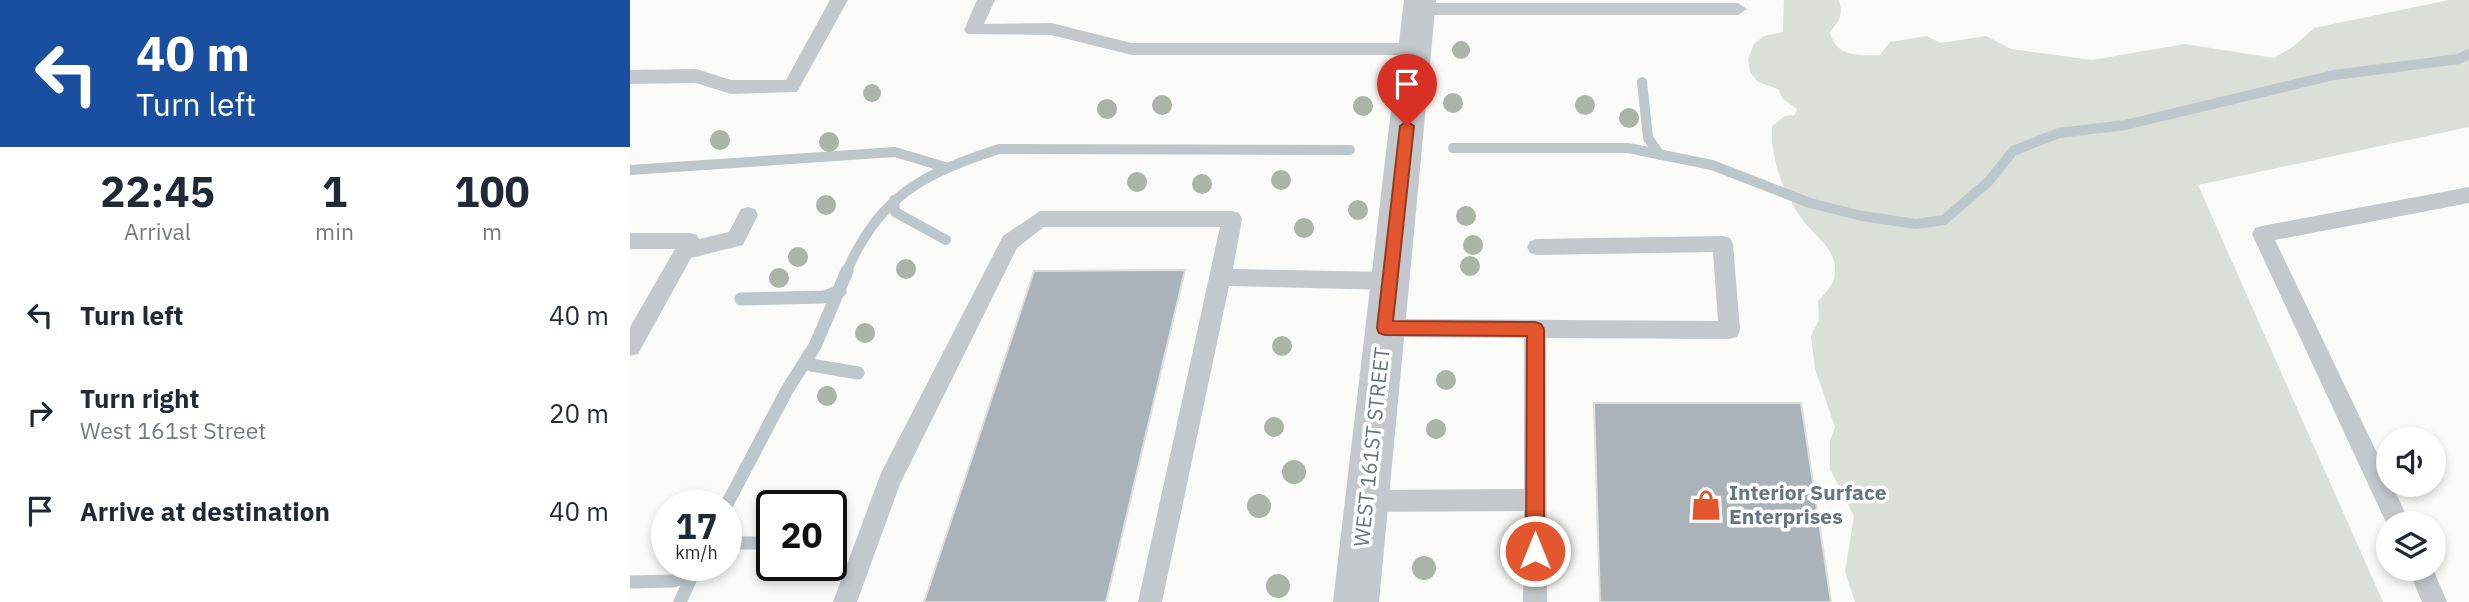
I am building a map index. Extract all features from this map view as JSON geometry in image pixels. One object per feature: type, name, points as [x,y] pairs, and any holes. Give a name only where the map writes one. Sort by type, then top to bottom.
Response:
[{"type":"street","name":"WEST 161ST STREET","points":[[1356,602],[1419,5]]},
{"type":"lane","points":[[630,76],[696,76],[731,87],[791,87],[839,0]]},
{"type":"lane","points":[[986,0],[973,30],[1051,29],[1132,49],[1415,49]]},
{"type":"lane","points":[[1419,5],[1738,9]]},
{"type":"lane","points":[[2392,511],[2262,234],[2469,195]]},
{"type":"lane","points":[[684,251],[736,239],[748,215]]},
{"type":"lane","points":[[845,602],[889,481],[1010,242],[1040,219],[1232,219],[1150,602]]},
{"type":"lane","points":[[630,241],[690,241],[630,347]]},
{"type":"lane","points":[[1385,328],[1729,330],[1723,244],[1538,247]]},
{"type":"lane","points":[[1221,277],[1390,281]]},
{"type":"lane","points":[[1535,329],[1535,602]]},
{"type":"lane","points":[[1367,501],[1535,500]]},
{"type":"lane","points":[[2425,581],[2435,602]]},
{"type":"shaded area","points":[[1784,0],[1839,0],[1840,17],[1830,32],[1837,46],[1849,53],[1880,55],[1890,42],[1926,36],[1941,43],[1986,36],[2011,49],[2092,60],[2185,44],[2274,58],[2294,46],[2314,28],[2449,0],[2469,0],[2469,127],[2198,185],[2383,602],[1855,602],[1845,572],[1854,516],[1830,469],[1830,440],[1835,427],[1815,369],[1811,336],[1819,320],[1818,301],[1831,286],[1834,278],[1834,261],[1828,249],[1797,212],[1776,164],[1772,126],[1785,116],[1795,115],[1797,109],[1783,99],[1778,89],[1758,82],[1750,72],[1748,59],[1754,44],[1764,36],[1783,32]]},
{"type":"building","points":[[1185,270],[1106,602],[924,602],[1034,271]]},
{"type":"building","name":"Interior Surface Enterprises","points":[[1594,403],[1801,403],[1831,602],[1600,602]]},
{"type":"waterway","points":[[1660,154],[1712,165],[1810,203],[1862,216],[1916,224],[1944,220],[1989,181],[2013,151],[2059,133],[2125,125],[2334,75],[2459,59],[2469,54]]},
{"type":"waterway","points":[[1642,82],[1648,138],[1660,154]]},
{"type":"waterway","points":[[1453,148],[1628,148],[1660,154]]},
{"type":"waterway","points":[[947,168],[999,149],[1350,150]]},
{"type":"waterway","points":[[630,170],[895,152],[947,168]]},
{"type":"waterway","points":[[894,202],[906,191],[947,168]]},
{"type":"waterway","points":[[847,271],[873,225],[894,202]]},
{"type":"waterway","points":[[894,202],[895,212],[946,240]]},
{"type":"waterway","points":[[838,292],[847,271]]},
{"type":"waterway","points":[[741,299],[824,297],[838,292]]},
{"type":"waterway","points":[[808,357],[838,292]]},
{"type":"waterway","points":[[734,490],[787,390],[808,357]]},
{"type":"waterway","points":[[808,357],[811,365],[858,373]]},
{"type":"waterway","points":[[742,543],[756,543]]},
{"type":"waterway","points":[[630,582],[673,581]]},
{"type":"waterway","points":[[680,602],[690,581]]},
{"type":"place","name":"Interior Surface Enterprises","points":[[1706,505]]},
{"type":"route","points":[[1407,126],[1385,328],[1535,329],[1535,551]]}]
